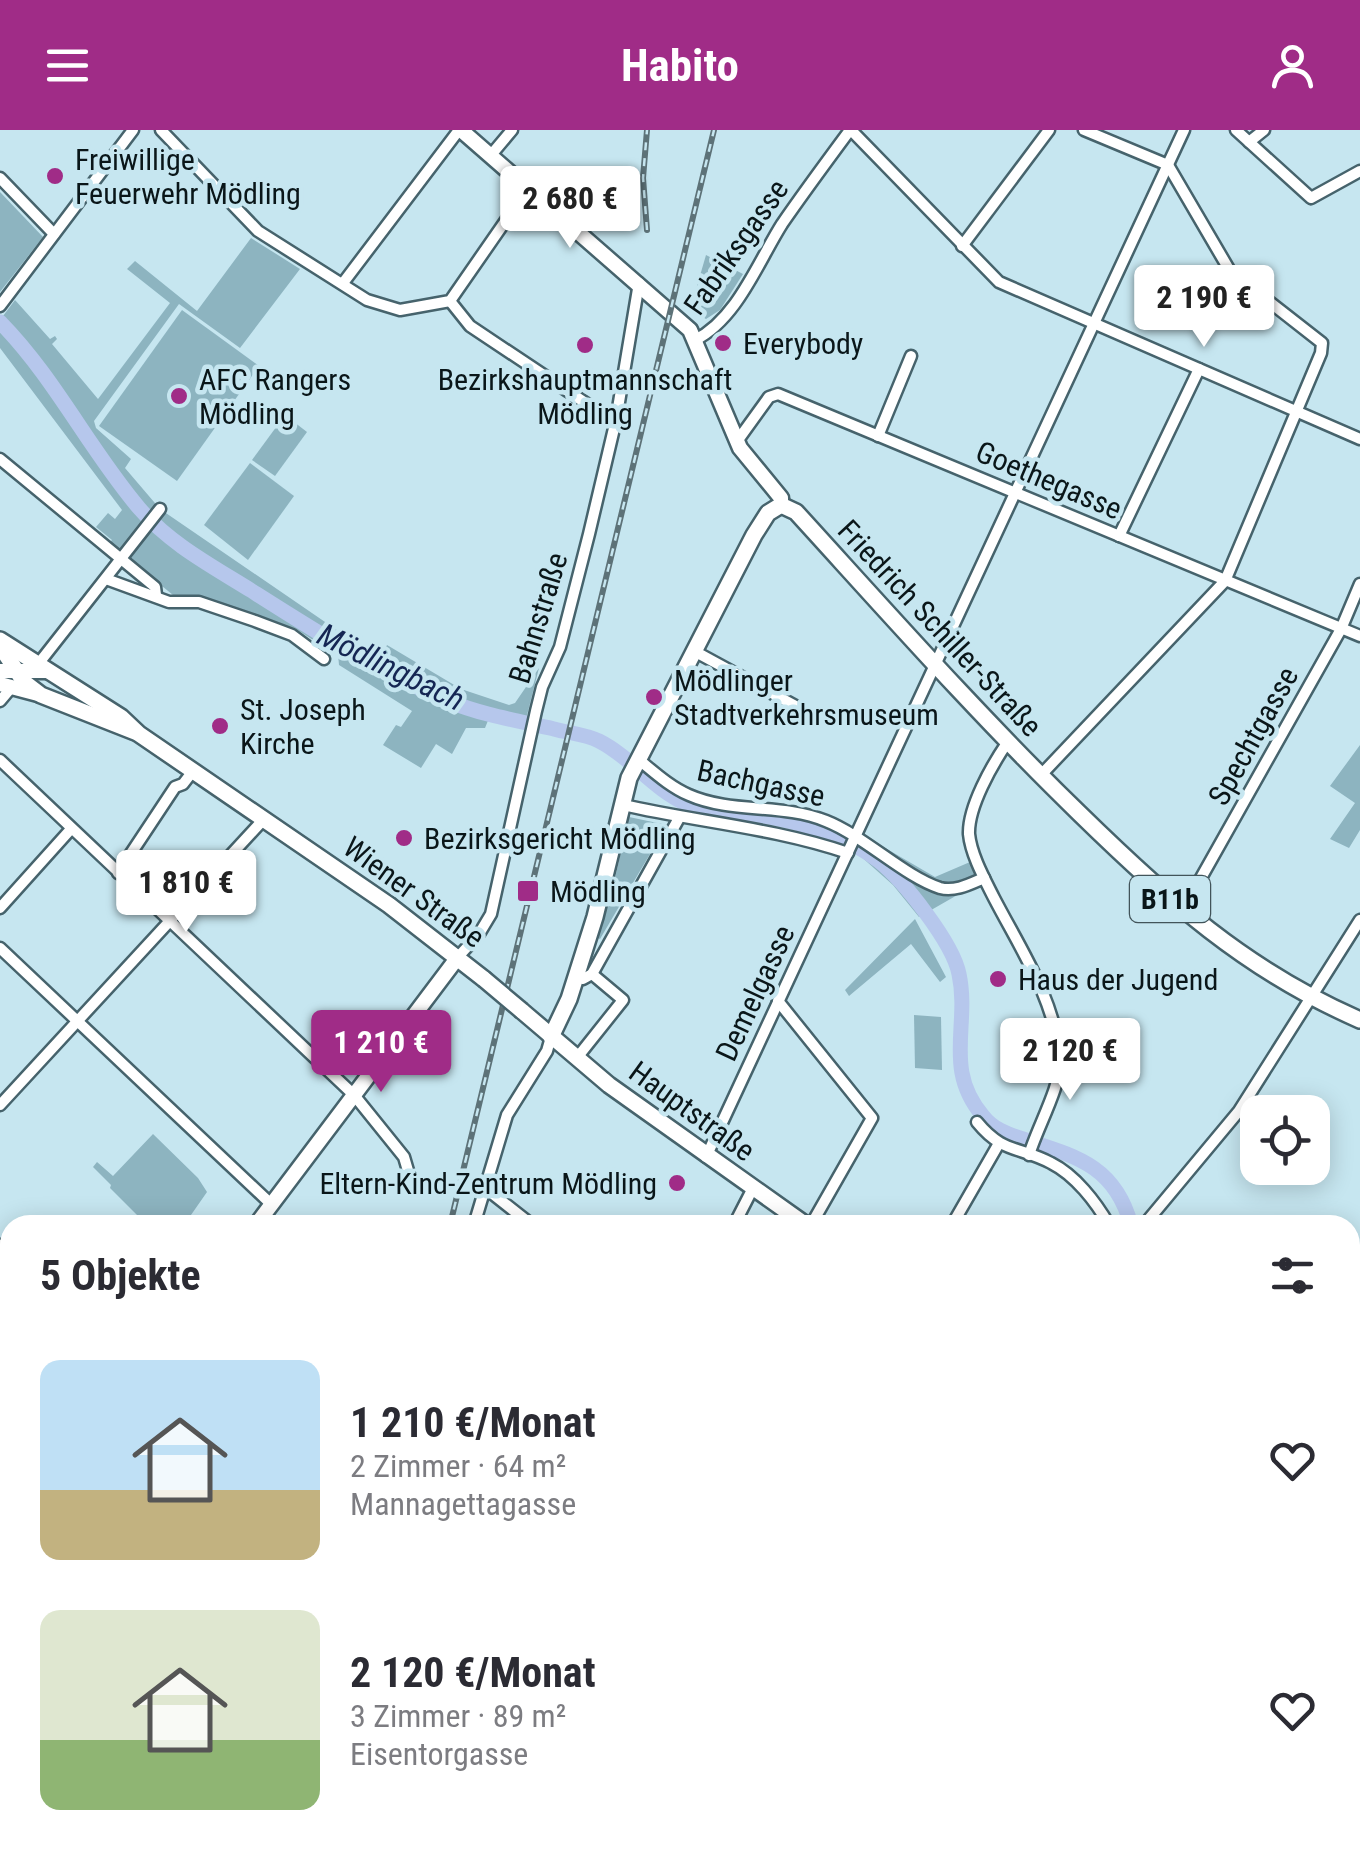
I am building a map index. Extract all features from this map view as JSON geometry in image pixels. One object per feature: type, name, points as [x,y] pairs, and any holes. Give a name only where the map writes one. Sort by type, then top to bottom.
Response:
[{"type":"main road","points":[[551,1036],[584,976],[633,769],[754,534],[773,508],[781,505]]},
{"type":"main road","name":"Friedrich Schiller-Straße","points":[[781,505],[796,512],[1006,743],[1182,910],[1244,958],[1360,1020]]},
{"type":"main road","points":[[0,643],[46,667]]},
{"type":"main road","name":"Wiener Straße","points":[[0,643],[8,670],[40,694],[139,734]]},
{"type":"main road","name":"Wiener Straße","points":[[46,667],[458,957],[551,1036]]},
{"type":"main road","name":"Hauptstraße","points":[[551,1036],[706,1157],[793,1215]]},
{"type":"street","points":[[0,306],[133,130]]},
{"type":"street","points":[[160,130],[258,230],[367,300],[391,309],[450,301],[529,187]]},
{"type":"street","points":[[343,283],[460,130]]},
{"type":"street","name":"Friedrich Schiller-Straße","points":[[460,130],[690,330],[740,448],[780,498],[781,505]]},
{"type":"street","points":[[491,154],[512,130]]},
{"type":"street","points":[[850,130],[998,282],[1360,439]]},
{"type":"street","name":"Fabriksgasse","points":[[695,340],[720,322],[783,223],[850,130]]},
{"type":"street","points":[[962,246],[1050,130]]},
{"type":"street","points":[[1040,776],[1225,581],[1298,413],[1322,344],[1230,271],[1168,165],[1084,130]]},
{"type":"street","name":"Demelgasse","points":[[706,1157],[1184,130]]},
{"type":"street","points":[[1236,130],[1311,198],[1360,171]]},
{"type":"street","points":[[1249,142],[1264,130]]},
{"type":"street","points":[[0,178],[54,234]]},
{"type":"street","name":"Bahnstraße","points":[[458,957],[479,934],[490,914],[542,687],[560,647],[616,420],[639,282]]},
{"type":"street","points":[[450,301],[470,326],[616,420]]},
{"type":"street","points":[[878,436],[911,356]]},
{"type":"street","points":[[1119,536],[1199,369]]},
{"type":"street","name":"Goethegasse","points":[[738,440],[775,394],[1360,636]]},
{"type":"street","points":[[0,459],[155,587],[156,595]]},
{"type":"street","points":[[46,667],[106,578],[158,512]]},
{"type":"street","points":[[106,578],[148,596],[156,595],[169,602],[199,602],[292,635],[324,659]]},
{"type":"street","name":"Spechtgasse","points":[[1182,910],[1341,629],[1360,584]]},
{"type":"street","points":[[694,651],[801,709]]},
{"type":"street","name":"Wiener Straße","points":[[8,670],[46,667]]},
{"type":"street","points":[[0,701],[6,686]]},
{"type":"street","name":"Wiener Straße","points":[[6,686],[40,694]]},
{"type":"street","points":[[1006,743],[992,766],[970,821],[969,838],[984,878],[1047,1000],[1055,1024],[1060,1072],[1032,1146]]},
{"type":"street","points":[[0,760],[354,1095],[404,1158],[410,1174]]},
{"type":"street","name":"Bachgasse","points":[[633,769],[716,804],[801,812],[850,846],[933,886],[954,890],[984,878]]},
{"type":"street","points":[[118,873],[175,787],[183,784],[193,771]]},
{"type":"street","name":"Bachgasse","points":[[623,805],[850,846]]},
{"type":"street","points":[[576,1059],[623,1000],[584,976],[679,818]]},
{"type":"street","points":[[0,1105],[264,819]]},
{"type":"street","points":[[0,908],[71,830]]},
{"type":"street","points":[[1152,1215],[1239,1111],[1360,920]]},
{"type":"street","points":[[0,948],[272,1204]]},
{"type":"street","points":[[264,1215],[458,957]]},
{"type":"street","points":[[778,1000],[872,1118],[814,1215]]},
{"type":"street","points":[[477,1215],[507,1115],[551,1036]]},
{"type":"street","points":[[977,1122],[998,1145],[1032,1146],[1072,1179],[1102,1215]]},
{"type":"street","points":[[958,1215],[998,1145]]},
{"type":"street","points":[[484,1187],[519,1215]]},
{"type":"street","points":[[739,1215],[753,1188]]},
{"type":"shaded area","points":[[0,192],[43,237],[0,292]]},
{"type":"shaded area","points":[[251,238],[300,269],[240,348],[179,304],[94,421],[96,428],[131,459],[125,468],[160,509],[344,635],[330,651],[296,629],[225,605],[173,595],[109,543],[112,540],[96,527],[108,513],[115,519],[122,510],[0,348],[0,320],[15,300],[50,339],[55,336],[52,344],[98,399],[170,303],[127,269],[135,261],[197,311]]},
{"type":"shaded area","points":[[706,255],[743,274],[720,310],[706,319],[690,310]]},
{"type":"shaded area","name":"AFC Rangers Mödling","points":[[182,310],[259,366],[177,481],[99,426]]},
{"type":"shaded area","points":[[285,415],[307,432],[275,476],[252,460]]},
{"type":"shaded area","points":[[250,463],[294,496],[248,560],[204,525]]},
{"type":"shaded area","points":[[354,642],[381,658],[387,645],[461,689],[509,705],[515,703],[539,668],[525,723],[489,718],[485,728],[466,728],[452,754],[436,744],[421,768],[383,745],[396,725],[401,727],[412,711],[339,665],[338,654]]},
{"type":"shaded area","points":[[1360,745],[1360,830],[1349,848],[1330,839],[1355,803],[1330,786]]},
{"type":"shaded area","points":[[629,817],[667,825],[600,939],[596,937],[606,900],[610,900]]},
{"type":"shaded area","points":[[863,835],[935,877],[970,862],[980,882],[919,917],[893,885],[857,853]]},
{"type":"shaded area","points":[[915,919],[946,977],[940,982],[911,944],[849,996],[845,990]]},
{"type":"shaded area","points":[[914,1015],[941,1017],[942,1070],[915,1068]]},
{"type":"shaded area","points":[[153,1134],[207,1192],[191,1215],[137,1215],[93,1167],[97,1162],[113,1176]]},
{"type":"waterway","name":"Mödlingbach","points":[[0,322],[38,366],[121,485],[151,521],[192,554],[324,636],[448,701],[599,741],[687,804],[809,827],[853,844],[879,861],[926,913],[955,961],[962,993],[961,1064],[971,1099],[991,1124],[1006,1133],[1076,1158],[1104,1176],[1128,1215]]},
{"type":"railway","points":[[647,130],[643,178],[647,230]]},
{"type":"railway","points":[[452,1215],[714,130]]},
{"type":"place","name":"Freiwillige Feuerwehr Mödling","points":[[55,176]]},
{"type":"place","name":"Everybody","points":[[723,343]]},
{"type":"place","name":"Bezirkshauptmannschaft Mödling","points":[[585,345]]},
{"type":"place","name":"AFC Rangers Mödling","points":[[179,396]]},
{"type":"place","name":"Mödlinger Stadtverkehrsmuseum","points":[[654,697]]},
{"type":"place","name":"St. Joseph Kirche","points":[[220,726]]},
{"type":"place","name":"Bezirksgericht Mödling","points":[[404,838]]},
{"type":"place","name":"Mödling","points":[[528,891]]},
{"type":"place","name":"Haus der Jugend","points":[[998,979]]},
{"type":"place","name":"Eltern-Kind-Zentrum Mödling","points":[[677,1183]]}]
